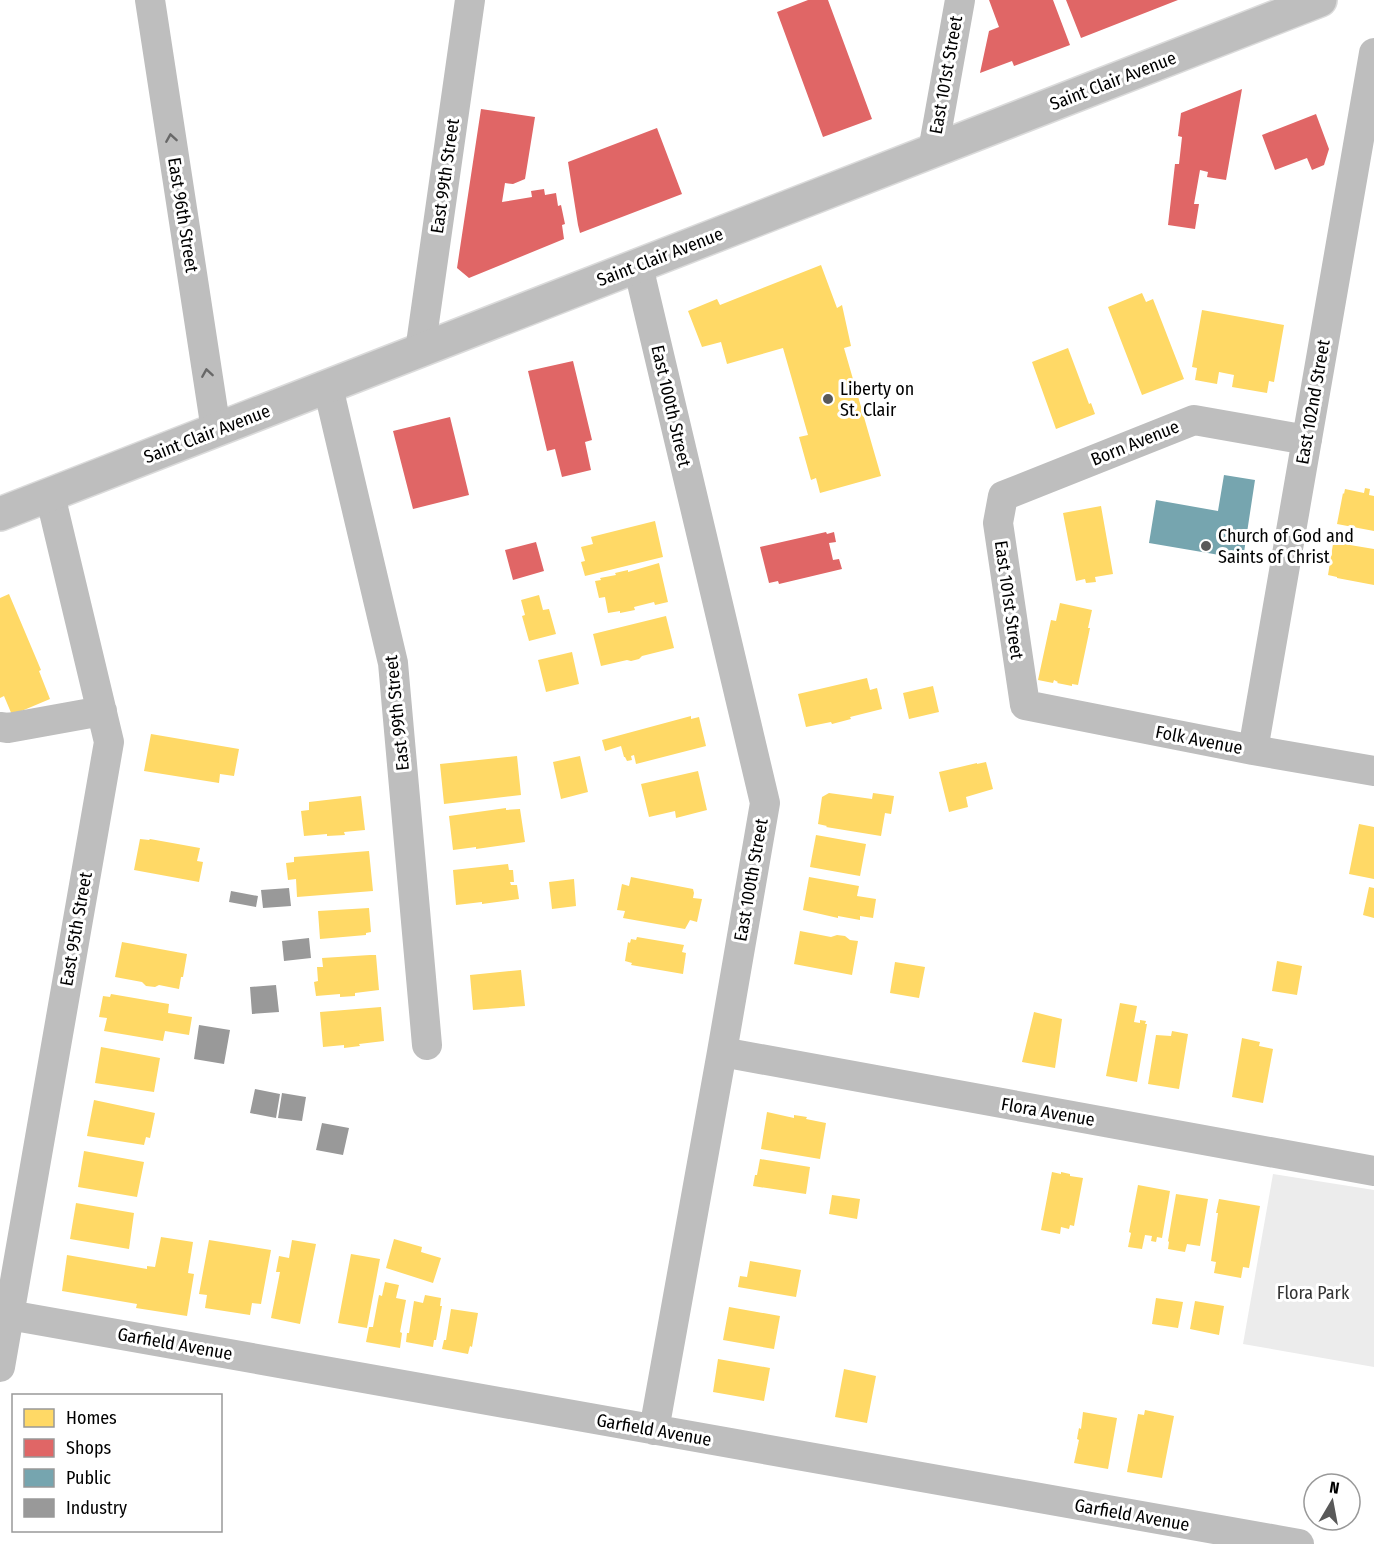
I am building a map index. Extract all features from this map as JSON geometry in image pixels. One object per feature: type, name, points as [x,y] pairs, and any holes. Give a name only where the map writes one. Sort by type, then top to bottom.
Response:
[{"type":"main road","name":"Saint Clair Avenue","points":[[0,514],[1320,0]]},
{"type":"street","name":"East 96th Street","points":[[150,0],[216,430]]},
{"type":"street","name":"East 99th Street","points":[[420,351],[470,0]]},
{"type":"street","name":"East 101st Street","points":[[933,151],[960,0]]},
{"type":"street","name":"East 102nd Street","points":[[1253,750],[1374,53]]},
{"type":"street","name":"East 100th Street","points":[[638,266],[765,803],[654,1430]]},
{"type":"street","name":"East 99th Street","points":[[328,387],[393,663],[427,1045]]},
{"type":"street","name":"Born Avenue","points":[[1003,496],[1194,420],[1307,440]]},
{"type":"street","name":"East 95th Street","points":[[0,1367],[109,742],[50,495]]},
{"type":"street","name":"East 101st Street","points":[[1003,496],[998,523],[1025,705]]},
{"type":"street","name":"Folk Avenue","points":[[1025,705],[1253,750],[1374,771]]},
{"type":"street","points":[[0,727],[8,728],[102,711]]},
{"type":"street","name":"Flora Avenue","points":[[722,1052],[1374,1171]]},
{"type":"street","name":"Garfield Avenue","points":[[9,1315],[1299,1544]]},
{"type":"green space","name":"Flora Park","points":[[1273,1174],[1374,1190],[1374,1367],[1243,1344]]},
{"type":"building: Homes","name":"Liberty on St. Clair","points":[[821,265],[837,308],[842,305],[851,346],[844,348],[881,476],[820,493],[816,478],[811,480],[799,437],[808,435],[783,348],[727,364],[721,342],[702,347],[688,311],[717,299],[720,305]]},
{"type":"building: Homes","points":[[1142,293],[1146,302],[1153,299],[1184,379],[1142,395],[1108,307]]},
{"type":"building: Homes","points":[[1202,310],[1284,325],[1274,382],[1269,381],[1267,393],[1232,387],[1234,375],[1219,372],[1217,384],[1195,380],[1197,368],[1192,367]]},
{"type":"building: Homes","points":[[1068,348],[1095,414],[1056,429],[1032,362]]},
{"type":"building: Homes","points":[[1365,488],[1370,489],[1369,495],[1374,496],[1374,531],[1337,524],[1345,489],[1364,493]]},
{"type":"building: Homes","points":[[1101,506],[1113,574],[1095,577],[1096,582],[1086,583],[1085,579],[1076,581],[1063,513]]},
{"type":"building: Homes","points":[[655,521],[663,557],[585,576],[581,562],[585,561],[581,547],[593,544],[591,537]]},
{"type":"building: Homes","points":[[1333,544],[1374,549],[1374,585],[1328,575]]},
{"type":"building: Homes","points":[[659,563],[668,602],[655,605],[654,602],[634,607],[635,610],[608,613],[605,597],[599,598],[595,581],[616,575],[615,573],[628,570],[628,572]]},
{"type":"building: Homes","points":[[9,594],[41,670],[39,671],[50,699],[12,715],[4,696],[0,698],[0,598]]},
{"type":"building: Homes","points":[[539,595],[543,610],[549,609],[556,634],[529,641],[522,616],[525,615],[521,600]]},
{"type":"building: Homes","points":[[1060,603],[1092,610],[1078,685],[1057,683],[1054,680],[1053,683],[1038,680],[1051,620],[1056,621]]},
{"type":"building: Homes","points":[[666,616],[674,648],[631,661],[601,666],[593,634]]},
{"type":"building: Homes","points":[[572,652],[579,684],[546,692],[538,660]]},
{"type":"building: Homes","points":[[867,678],[870,690],[877,688],[882,709],[832,724],[831,722],[806,727],[798,694]]},
{"type":"building: Homes","points":[[933,686],[939,712],[909,719],[903,693]]},
{"type":"building: Homes","points":[[691,716],[691,719],[699,717],[706,746],[636,764],[634,755],[631,756],[632,760],[627,761],[621,746],[605,751],[602,740]]},
{"type":"building: Homes","points":[[151,734],[239,749],[234,776],[220,774],[219,783],[144,771]]},
{"type":"building: Homes","points":[[517,756],[521,795],[444,804],[440,764]]},
{"type":"building: Homes","points":[[580,756],[588,792],[561,799],[553,762]]},
{"type":"building: Homes","points":[[986,762],[993,789],[966,797],[968,807],[949,812],[939,772]]},
{"type":"building: Homes","points":[[698,771],[707,810],[676,818],[675,811],[649,817],[641,784]]},
{"type":"building: Homes","points":[[829,793],[872,799],[873,793],[894,796],[891,814],[885,813],[881,836],[818,824],[822,797]]},
{"type":"building: Homes","points":[[361,796],[365,830],[344,832],[345,835],[304,836],[301,811],[309,810],[309,802]]},
{"type":"building: Homes","points":[[506,808],[506,810],[520,809],[525,842],[453,850],[449,816]]},
{"type":"building: Homes","points":[[1359,824],[1374,827],[1374,879],[1349,874]]},
{"type":"building: Homes","points":[[816,835],[866,844],[860,876],[810,867]]},
{"type":"building: Homes","points":[[140,839],[200,848],[197,861],[203,862],[199,882],[134,870]]},
{"type":"building: Homes","points":[[369,851],[373,891],[297,897],[296,879],[288,880],[286,863],[294,862],[294,857]]},
{"type":"building: Homes","points":[[508,864],[509,870],[513,870],[514,882],[510,882],[511,885],[517,885],[519,899],[456,905],[453,870]]},
{"type":"building: Homes","points":[[631,877],[693,889],[693,898],[702,899],[697,922],[690,920],[685,929],[623,918],[625,911],[617,910],[622,884],[629,886]]},
{"type":"building: Homes","points":[[809,877],[859,886],[857,896],[876,899],[873,918],[860,916],[860,920],[838,916],[838,918],[803,910]]},
{"type":"building: Homes","points":[[574,879],[576,906],[552,909],[549,882]]},
{"type":"building: Homes","points":[[1369,887],[1374,888],[1374,918],[1363,915]]},
{"type":"building: Homes","points":[[369,908],[371,932],[366,935],[320,939],[318,911]]},
{"type":"building: Homes","points":[[800,931],[831,937],[845,936],[850,940],[858,941],[852,975],[794,964]]},
{"type":"building: Homes","points":[[637,937],[684,945],[682,952],[686,953],[683,974],[631,965],[632,963],[625,961],[628,942],[630,943],[631,939],[636,940]]},
{"type":"building: Homes","points":[[122,942],[187,954],[179,989],[159,985],[146,986],[142,982],[115,977]]},
{"type":"building: Homes","points":[[376,955],[379,990],[355,993],[355,996],[340,997],[340,994],[316,996],[314,982],[318,981],[317,967],[323,967],[322,958]]},
{"type":"building: Homes","points":[[1277,961],[1302,966],[1297,995],[1272,991]]},
{"type":"building: Homes","points":[[895,962],[925,967],[919,998],[890,993]]},
{"type":"building: Homes","points":[[521,970],[525,1006],[473,1010],[470,975]]},
{"type":"building: Homes","points":[[111,994],[169,1004],[168,1013],[192,1017],[189,1035],[165,1031],[163,1041],[104,1031],[107,1018],[99,1017],[103,996],[110,997]]},
{"type":"building: Homes","points":[[1120,1003],[1137,1006],[1134,1022],[1140,1023],[1140,1020],[1146,1021],[1145,1024],[1147,1024],[1137,1082],[1106,1076]]},
{"type":"building: Homes","points":[[381,1007],[384,1041],[344,1048],[344,1045],[323,1047],[320,1012]]},
{"type":"building: Homes","points":[[1034,1012],[1062,1019],[1055,1068],[1022,1062]]},
{"type":"building: Homes","points":[[1172,1031],[1188,1034],[1179,1089],[1148,1084],[1156,1035],[1171,1036]]},
{"type":"building: Homes","points":[[1242,1038],[1260,1042],[1259,1046],[1273,1049],[1263,1103],[1232,1097]]},
{"type":"building: Homes","points":[[101,1047],[160,1058],[154,1092],[95,1083]]},
{"type":"building: Homes","points":[[94,1100],[155,1113],[150,1138],[146,1137],[144,1145],[87,1136]]},
{"type":"building: Homes","points":[[767,1112],[794,1118],[794,1115],[807,1117],[806,1119],[826,1123],[820,1159],[761,1149]]},
{"type":"building: Homes","points":[[84,1151],[144,1162],[137,1197],[78,1187]]},
{"type":"building: Homes","points":[[760,1159],[810,1167],[806,1194],[753,1186]]},
{"type":"building: Homes","points":[[1052,1172],[1083,1178],[1074,1226],[1070,1225],[1069,1229],[1061,1227],[1060,1234],[1041,1230]]},
{"type":"building: Homes","points":[[1138,1185],[1170,1191],[1162,1238],[1157,1237],[1156,1242],[1151,1241],[1152,1236],[1145,1235],[1142,1249],[1128,1247]]},
{"type":"building: Homes","points":[[1176,1194],[1208,1199],[1200,1246],[1187,1244],[1185,1252],[1168,1249]]},
{"type":"building: Homes","points":[[832,1195],[860,1199],[857,1219],[829,1214]]},
{"type":"building: Homes","points":[[1219,1199],[1260,1206],[1249,1268],[1243,1267],[1241,1278],[1214,1273],[1216,1262],[1211,1261]]},
{"type":"building: Homes","points":[[76,1203],[134,1213],[129,1249],[70,1239]]},
{"type":"building: Homes","points":[[161,1237],[193,1242],[188,1273],[194,1274],[187,1316],[136,1308],[137,1304],[62,1291],[67,1255],[147,1269],[147,1266],[155,1267]]},
{"type":"building: Homes","points":[[394,1239],[422,1247],[421,1252],[441,1258],[433,1283],[386,1268]]},
{"type":"building: Homes","points":[[209,1240],[271,1250],[261,1304],[252,1303],[250,1315],[205,1308],[207,1295],[199,1294]]},
{"type":"building: Homes","points":[[292,1240],[316,1244],[300,1324],[271,1318],[280,1272],[276,1272],[279,1256],[289,1258]]},
{"type":"building: Homes","points":[[351,1254],[380,1259],[367,1328],[338,1323]]},
{"type":"building: Homes","points":[[750,1261],[801,1270],[796,1297],[738,1287],[740,1276],[747,1277]]},
{"type":"building: Homes","points":[[385,1282],[399,1285],[396,1298],[406,1300],[400,1332],[402,1333],[400,1348],[366,1342],[369,1327],[373,1327],[379,1295],[382,1296]]},
{"type":"building: Homes","points":[[425,1295],[441,1298],[440,1306],[442,1306],[433,1347],[406,1342],[414,1301],[423,1303]]},
{"type":"building: Homes","points":[[1156,1298],[1183,1302],[1178,1328],[1152,1324]]},
{"type":"building: Homes","points":[[1195,1301],[1224,1306],[1219,1335],[1190,1329]]},
{"type":"building: Homes","points":[[729,1307],[780,1316],[774,1349],[723,1340]]},
{"type":"building: Homes","points":[[451,1309],[478,1313],[472,1347],[470,1346],[468,1354],[442,1349],[444,1340],[446,1340]]},
{"type":"building: Homes","points":[[718,1359],[770,1368],[764,1401],[713,1392]]},
{"type":"building: Homes","points":[[844,1369],[876,1376],[867,1423],[835,1417]]},
{"type":"building: Homes","points":[[1145,1410],[1174,1416],[1162,1478],[1127,1472],[1138,1414],[1144,1415]]},
{"type":"building: Homes","points":[[1083,1412],[1117,1418],[1108,1469],[1074,1463]]},
{"type":"building: Shops","points":[[808,0],[828,0],[872,119],[823,137],[777,12]]},
{"type":"building: Shops","points":[[989,0],[1053,0],[1070,45],[1014,66],[1012,61],[980,73],[989,31],[999,27]]},
{"type":"building: Shops","points":[[1066,0],[1178,0],[1081,38]]},
{"type":"building: Shops","points":[[1242,89],[1226,180],[1207,177],[1208,172],[1200,170],[1194,204],[1199,204],[1195,229],[1168,225],[1175,164],[1179,164],[1182,137],[1178,136],[1181,113]]},
{"type":"building: Shops","points":[[481,109],[535,117],[525,179],[513,184],[505,183],[502,202],[532,197],[531,191],[544,189],[545,195],[556,193],[565,224],[562,225],[564,239],[469,278],[457,268]]},
{"type":"building: Shops","points":[[1316,114],[1329,149],[1324,165],[1312,170],[1307,158],[1275,170],[1262,135]]},
{"type":"building: Shops","points":[[657,128],[682,194],[580,233],[568,162]]},
{"type":"building: Shops","points":[[573,361],[592,440],[585,442],[591,470],[562,477],[555,449],[547,451],[528,371]]},
{"type":"building: Shops","points":[[450,417],[469,495],[413,509],[393,431]]},
{"type":"building: Shops","points":[[826,532],[827,534],[834,532],[836,542],[829,543],[833,560],[839,559],[842,569],[779,584],[778,581],[769,583],[760,547]]},
{"type":"building: Shops","points":[[536,542],[544,571],[513,580],[505,550]]},
{"type":"building: Public","points":[[1224,475],[1255,480],[1243,559],[1149,543],[1156,500],[1218,511]]},
{"type":"building: Industry","points":[[289,888],[291,906],[263,908],[261,890]]},
{"type":"building: Industry","points":[[231,891],[258,896],[256,907],[229,902]]},
{"type":"building: Industry","points":[[309,938],[311,958],[284,961],[282,941]]},
{"type":"building: Industry","points":[[276,985],[279,1012],[252,1014],[250,987]]},
{"type":"building: Industry","points":[[199,1025],[230,1030],[224,1064],[194,1059]]},
{"type":"building: Industry","points":[[255,1089],[280,1094],[276,1118],[250,1113]]},
{"type":"building: Industry","points":[[282,1093],[306,1097],[302,1121],[278,1118]]},
{"type":"building: Industry","points":[[322,1123],[349,1128],[343,1155],[316,1150]]},
{"type":"place","name":"Liberty on St. Clair","points":[[828,399]]},
{"type":"place","name":"Church of God and Saints of Christ","points":[[1206,546]]}]
